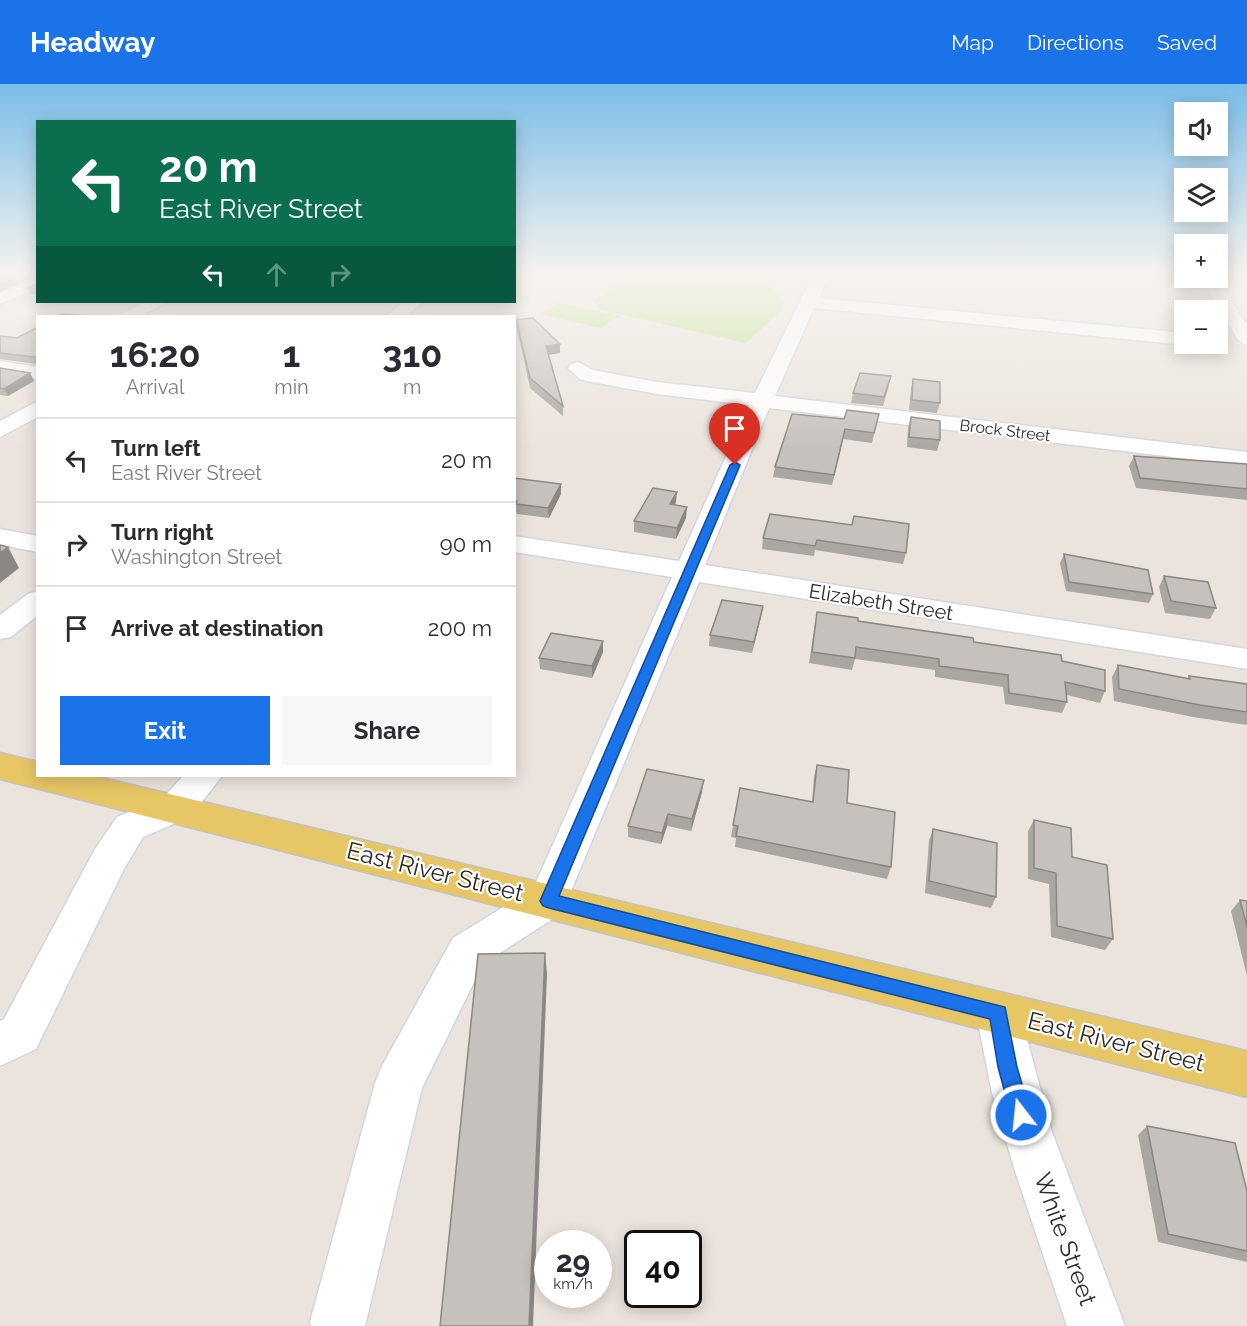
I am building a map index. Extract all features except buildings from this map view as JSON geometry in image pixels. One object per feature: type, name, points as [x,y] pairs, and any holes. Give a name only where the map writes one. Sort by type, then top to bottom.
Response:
[{"type":"main road","name":"East River Street","points":[[0,766],[36,774]]},
{"type":"main road","name":"East River Street","points":[[49,777],[1247,1074]]},
{"type":"street","points":[[338,1322],[399,1083],[468,951],[549,901],[762,400],[795,333]]},
{"type":"street","points":[[1124,333],[1174,338]]},
{"type":"street","points":[[1228,344],[1247,346]]},
{"type":"street","points":[[7,369],[36,360]]},
{"type":"street","name":"Brock Street","points":[[578,368],[587,375],[657,388],[1247,459]]},
{"type":"street","points":[[7,369],[36,373]]},
{"type":"street","points":[[0,430],[36,408]]},
{"type":"street","points":[[0,537],[36,544]]},
{"type":"street","name":"Elizabeth Street","points":[[516,544],[1247,659]]},
{"type":"street","points":[[0,630],[36,602]]},
{"type":"street","points":[[0,1044],[20,1034],[109,860],[129,827],[177,807],[203,777]]},
{"type":"street","name":"White Street","points":[[998,1013],[1007,1067],[1021,1115],[1096,1326]]},
{"type":"green space","points":[[702,333],[757,333],[746,343]]},
{"type":"route","points":[[735,465],[549,901],[998,1013],[1007,1067],[1021,1115]]}]
